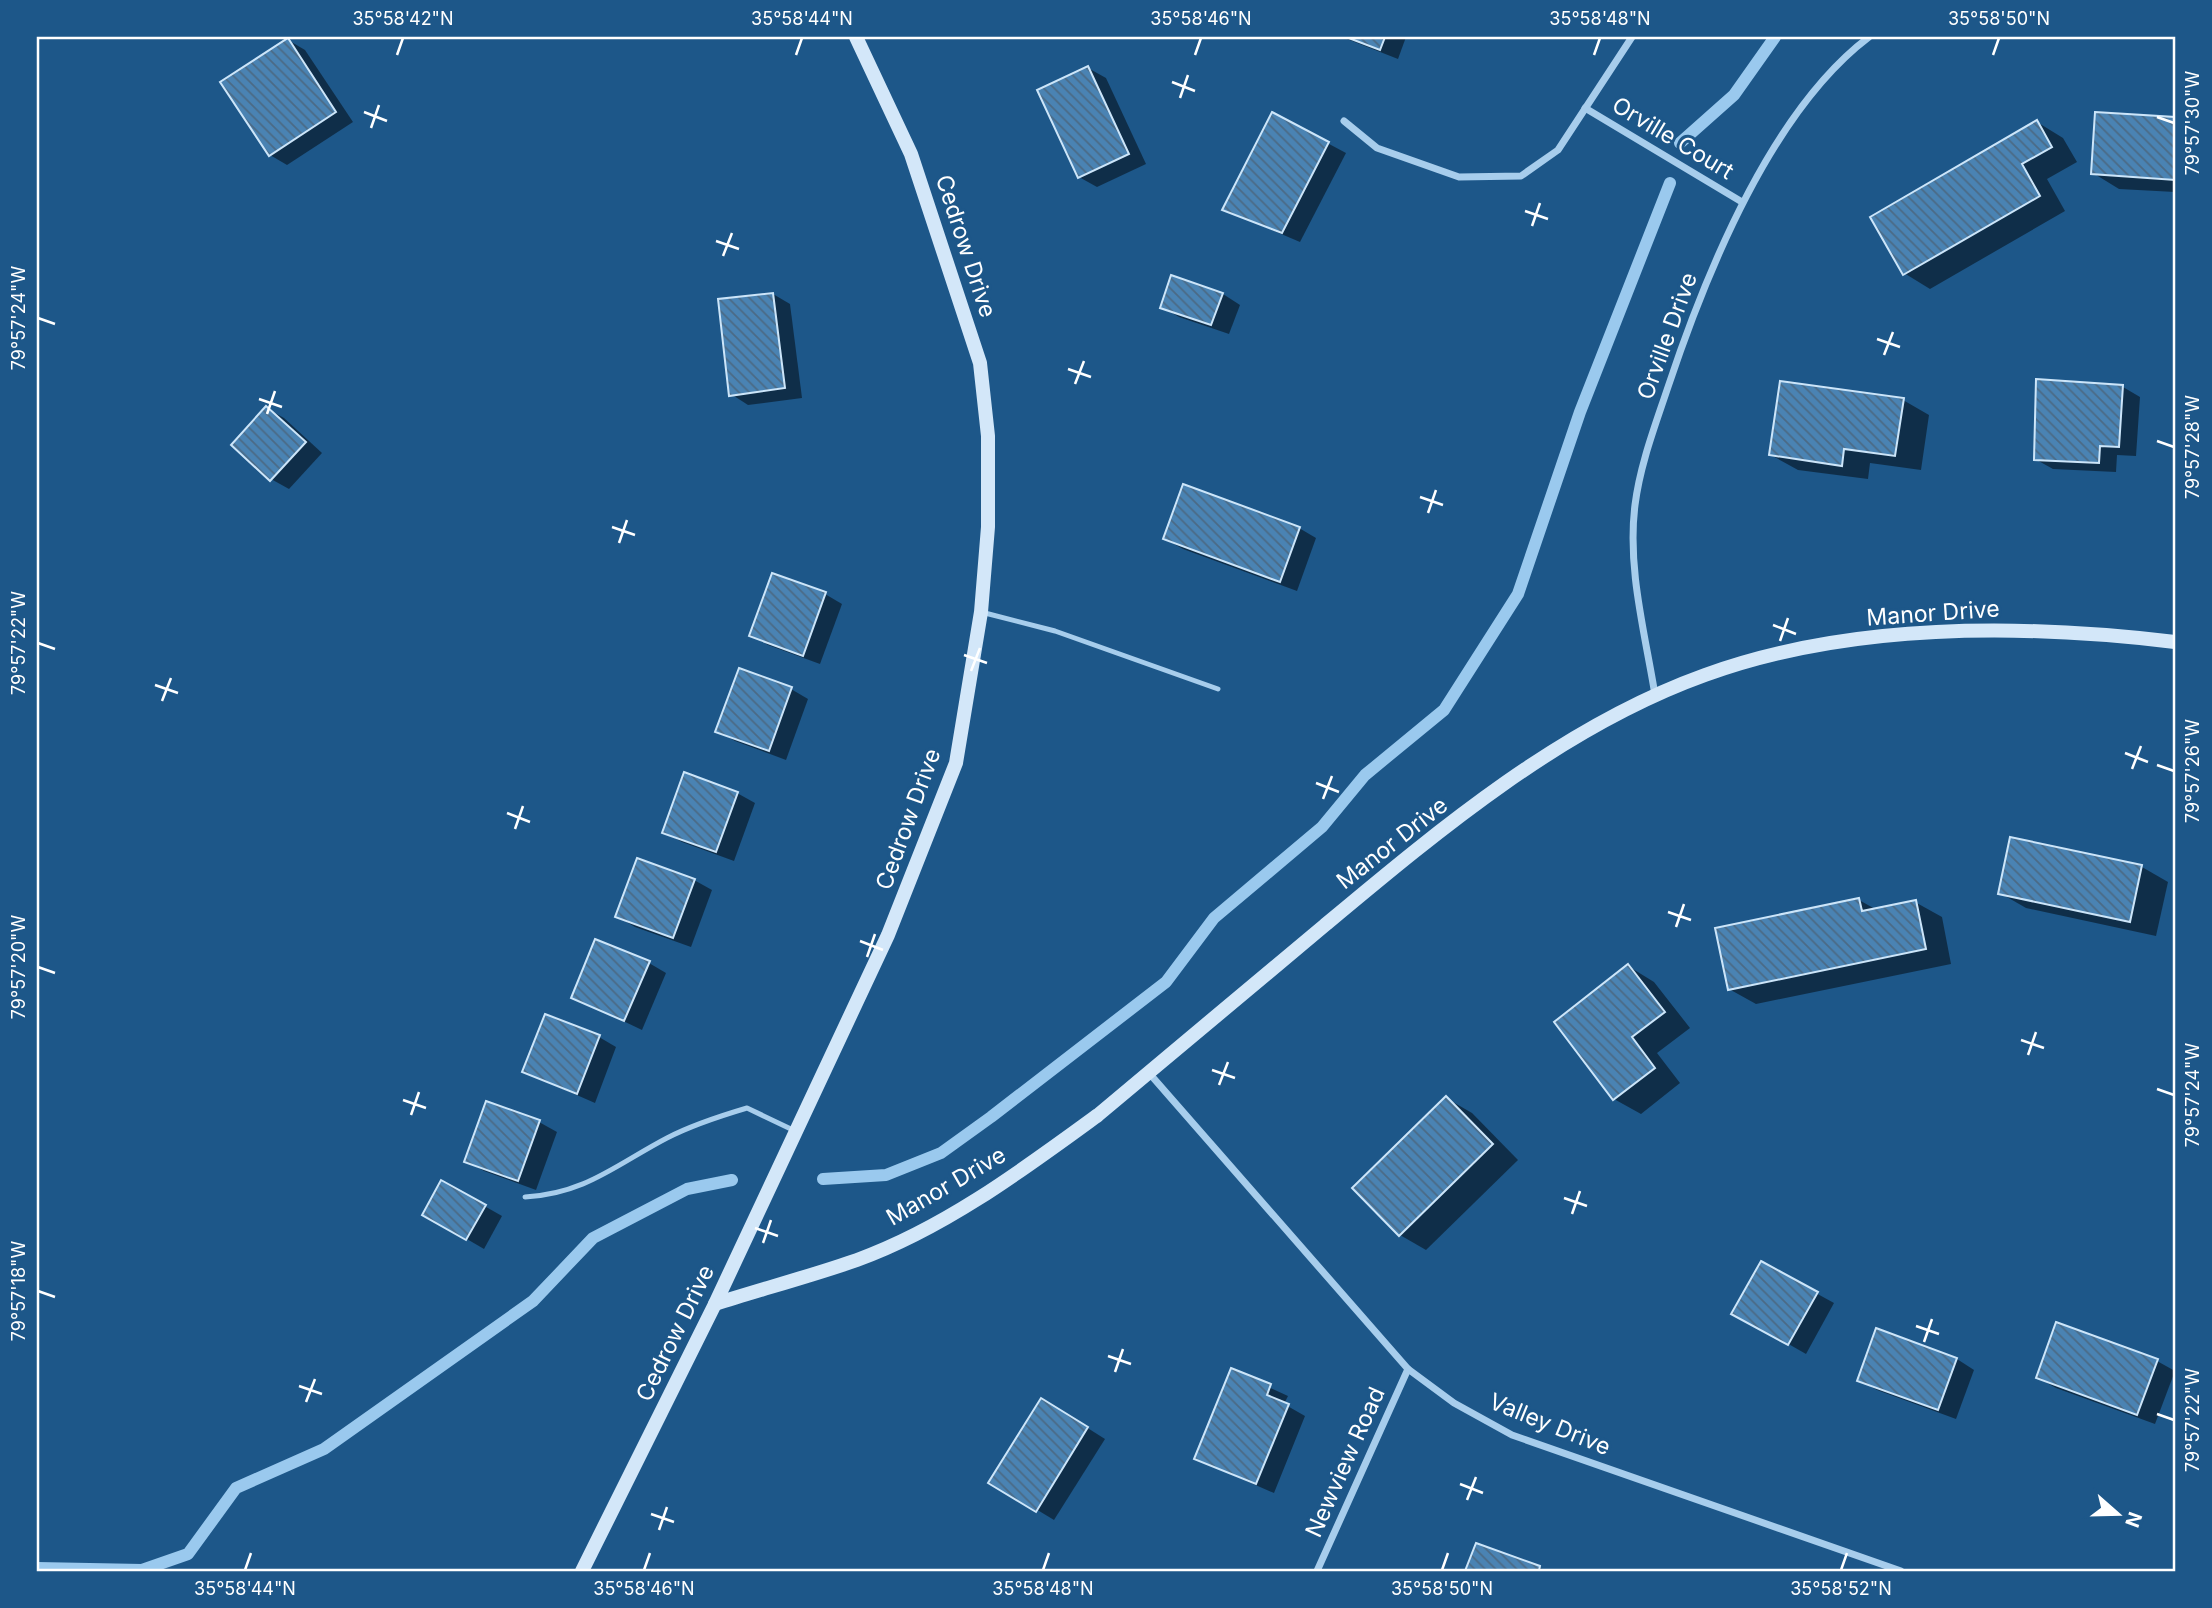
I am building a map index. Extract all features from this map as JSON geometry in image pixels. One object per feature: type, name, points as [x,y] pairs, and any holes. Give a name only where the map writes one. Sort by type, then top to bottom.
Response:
[{"type":"street","name":"Cedrow Drive","points":[[582,1571],[715,1304],[888,935],[956,763],[981,612],[988,527],[988,436],[979,363],[911,154],[856,37]]},
{"type":"street","name":"Orville Court","points":[[1344,121],[1377,148],[1459,177],[1521,176],[1558,150],[1632,37]]},
{"type":"street","name":"Orville Drive","points":[[1655,695],[1634,570],[1635,506],[1647,449],[1689,323],[1742,202],[1796,117],[1832,71],[1869,37]]},
{"type":"street","name":"Orville Court","points":[[1585,108],[1742,202]]},
{"type":"street","name":"Manor Drive","points":[[715,1304],[859,1259],[910,1236],[1038,1159],[1149,1072],[1447,827],[1591,727],[1655,695],[1707,674],[1763,659],[1896,636],[2039,629],[2175,642]]},
{"type":"street","name":"Valley Drive","points":[[1149,1072],[1408,1369],[1454,1404],[1512,1435],[1900,1571]]},
{"type":"street","name":"Newview Road","points":[[1317,1571],[1408,1369]]},
{"type":"lane","points":[[981,612],[1055,631],[1217,690]]},
{"type":"lane","points":[[525,1197],[552,1196],[598,1180],[667,1138],[718,1116],[747,1108],[796,1132]]},
{"type":"building","points":[[1346,37],[1385,37],[1380,50]]},
{"type":"building","points":[[288,38],[336,112],[269,156],[220,82]]},
{"type":"building","points":[[1088,66],[1129,154],[1078,178],[1037,90]]},
{"type":"building","points":[[1272,112],[1329,142],[1282,233],[1222,210]]},
{"type":"building","points":[[2095,112],[2175,117],[2175,180],[2091,174]]},
{"type":"building","points":[[2037,120],[2052,147],[2022,164],[2040,196],[1903,275],[1870,217]]},
{"type":"building","points":[[1171,275],[1223,293],[1211,325],[1160,308]]},
{"type":"building","points":[[773,293],[785,388],[729,396],[718,299]]},
{"type":"building","points":[[2036,379],[2123,385],[2119,447],[2100,446],[2099,463],[2034,460]]},
{"type":"building","points":[[1780,381],[1904,398],[1895,456],[1844,449],[1842,466],[1769,455]]},
{"type":"building","points":[[266,406],[306,442],[270,481],[231,445]]},
{"type":"building","points":[[1183,484],[1300,527],[1280,582],[1163,539]]},
{"type":"building","points":[[772,573],[826,592],[803,656],[749,636]]},
{"type":"building","points":[[739,668],[792,687],[769,751],[715,732]]},
{"type":"building","points":[[684,772],[738,792],[716,852],[662,833]]},
{"type":"building","points":[[2010,837],[2142,865],[2130,922],[1998,894]]},
{"type":"building","points":[[637,858],[695,879],[673,938],[615,917]]},
{"type":"building","points":[[1859,898],[1862,911],[1916,900],[1926,949],[1728,990],[1715,928]]},
{"type":"building","points":[[595,939],[650,961],[624,1021],[571,998]]},
{"type":"building","points":[[1628,964],[1665,1012],[1632,1037],[1655,1068],[1613,1100],[1554,1022]]},
{"type":"building","points":[[545,1014],[600,1035],[577,1094],[522,1072]]},
{"type":"building","points":[[1446,1096],[1493,1144],[1399,1236],[1352,1188]]},
{"type":"building","points":[[486,1101],[540,1120],[518,1181],[464,1162]]},
{"type":"building","points":[[441,1180],[486,1205],[466,1240],[422,1215]]},
{"type":"building","points":[[1761,1261],[1818,1292],[1788,1345],[1731,1314]]},
{"type":"building","points":[[2056,1322],[2158,1359],[2137,1415],[2036,1378]]},
{"type":"building","points":[[1876,1328],[1957,1358],[1938,1410],[1857,1381]]},
{"type":"building","points":[[1231,1368],[1271,1384],[1267,1395],[1289,1404],[1256,1484],[1194,1459]]},
{"type":"building","points":[[1041,1398],[1088,1427],[1036,1512],[988,1483]]},
{"type":"building","points":[[1476,1543],[1540,1566],[1539,1571],[1465,1571]]},
{"type":"waterway","points":[[1680,143],[1734,95],[1775,37]]},
{"type":"waterway","points":[[823,1179],[886,1175],[941,1153],[991,1117],[1166,982],[1214,918],[1322,827],[1365,775],[1444,710],[1518,594],[1580,412],[1670,183]]},
{"type":"waterway","points":[[37,1568],[142,1570],[188,1554],[236,1488],[324,1449],[533,1301],[593,1238],[687,1189],[732,1180]]}]
